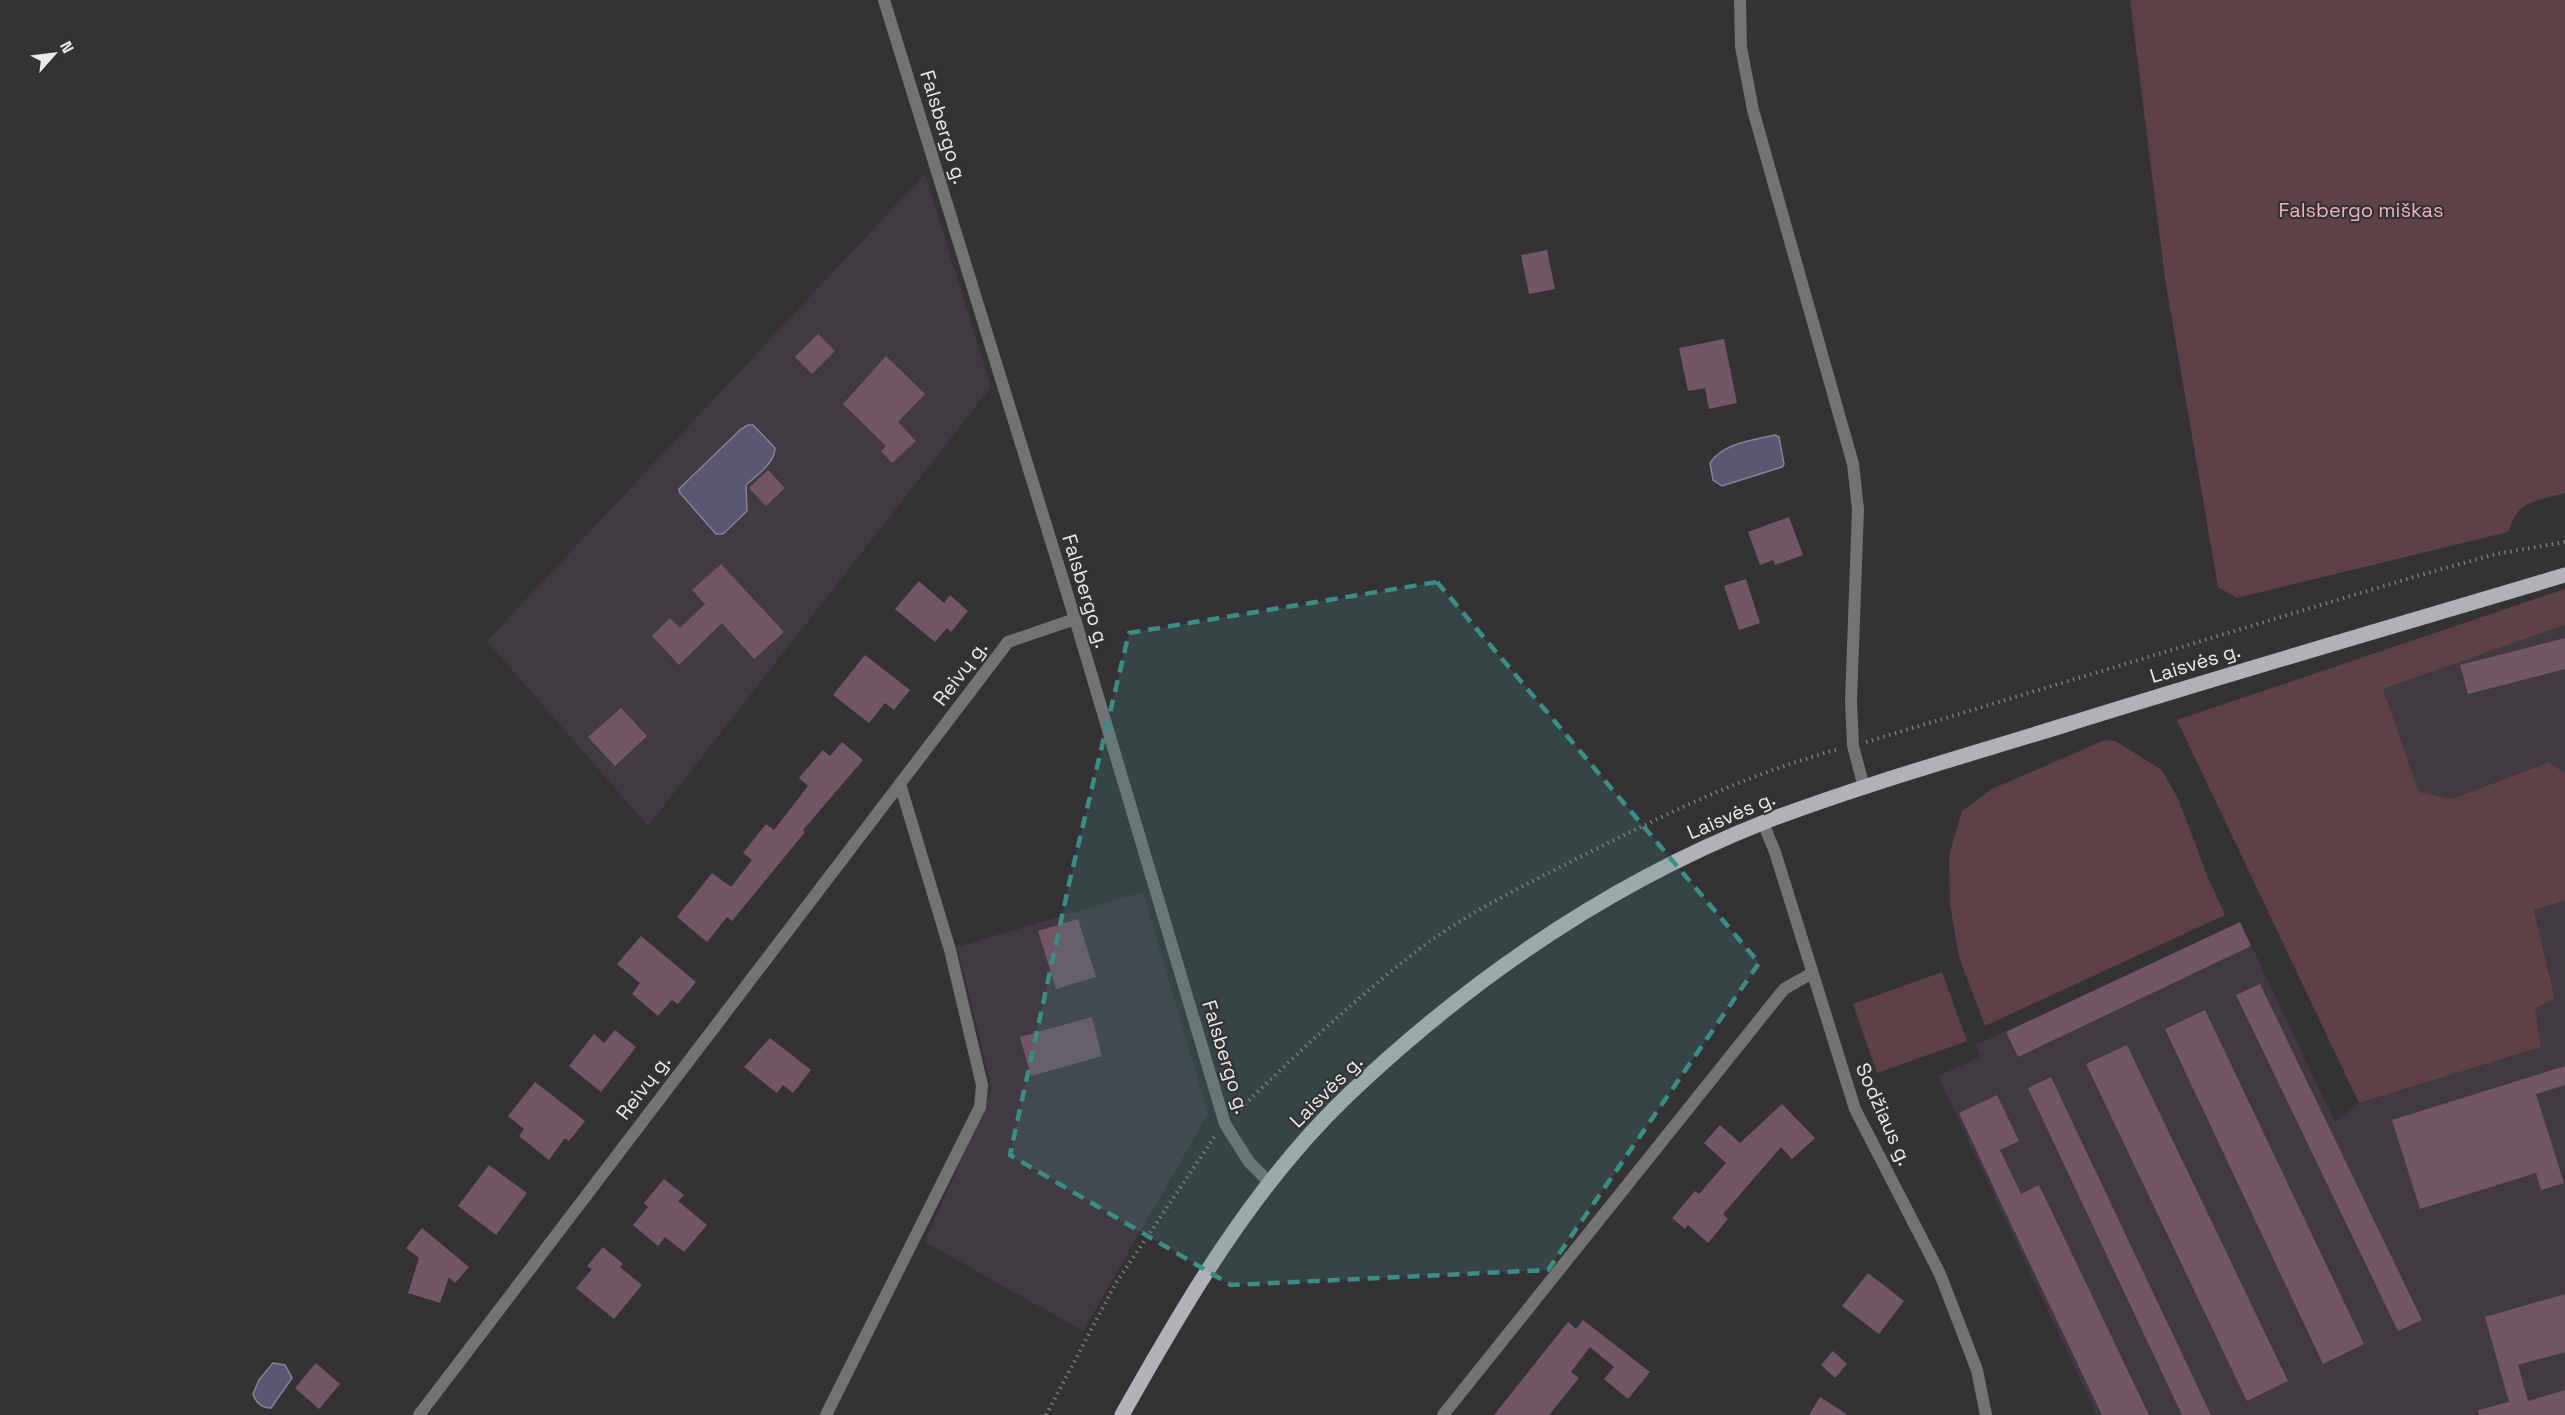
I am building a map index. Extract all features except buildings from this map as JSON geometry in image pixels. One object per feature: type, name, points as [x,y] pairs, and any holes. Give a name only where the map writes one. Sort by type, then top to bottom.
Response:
[{"type":"main road","name":"Laisvės g.","points":[[1122,1415],[1168,1333],[1212,1264],[1270,1183],[1345,1098],[1431,1021],[1494,972],[1540,939],[1632,884],[1705,848],[1763,823],[1864,787],[2155,697],[2565,575]]},
{"type":"street","name":"Falsbergo g.","points":[[884,0],[1075,619],[1225,1124],[1249,1162],[1270,1183]]},
{"type":"street","points":[[1740,0],[1741,47],[1753,110],[1852,464],[1856,488],[1858,509],[1851,701],[1853,746],[1864,787]]},
{"type":"street","name":"Reivų g.","points":[[419,1415],[1008,642],[1075,619]]},
{"type":"street","points":[[826,1415],[980,1107],[982,1085],[950,950],[900,784]]},
{"type":"street","name":"Sodžiaus g.","points":[[1763,823],[1778,861],[1855,1109],[1941,1274],[1977,1370],[1986,1415]]},
{"type":"street","points":[[1443,1415],[1784,989],[1812,973]]},
{"type":"path","points":[[1046,1415],[1116,1283],[1206,1148],[1225,1124],[1370,990],[1423,947],[1464,919],[1550,872],[1713,792],[1789,763],[1853,746],[2429,573],[2496,554],[2565,542]]},
{"type":"highlighted area","points":[[1437,582],[1759,963],[1548,1270],[1231,1285],[1010,1155],[1069,884],[1129,633]]},
{"type":"shaded area","points":[[925,174],[991,387],[648,826],[487,641]]},
{"type":"shaded area","points":[[753,425],[775,448],[774,453],[765,468],[746,485],[747,511],[723,534],[716,534],[679,489],[741,429]]},
{"type":"shaded area","points":[[1775,435],[1779,437],[1784,464],[1782,467],[1722,486],[1713,480],[1710,463],[1716,456],[1739,443]]},
{"type":"shaded area","points":[[2565,625],[2565,773],[2549,762],[2452,799],[2419,792],[2383,689]]},
{"type":"shaded area","points":[[1143,892],[1208,1114],[1083,1331],[925,1242],[992,1089],[957,947]]},
{"type":"shaded area","points":[[2565,901],[2565,1415],[2097,1415],[1938,1076],[1980,1057],[1976,1045],[2240,922],[2335,1122],[2359,1103],[2541,1047],[2535,1008],[2555,998],[2534,910]]},
{"type":"shaded area","points":[[273,1363],[285,1365],[292,1378],[271,1408],[268,1408],[260,1404],[253,1394],[259,1380]]},
{"type":"green space","name":"Falsbergo miškas","points":[[2130,0],[2565,0],[2565,493],[2536,501],[2523,508],[2512,521],[2508,532],[2237,598],[2218,587],[2165,279]]},
{"type":"green space","points":[[2565,589],[2565,625],[2383,689],[2419,792],[2452,799],[2549,762],[2565,773],[2565,901],[2534,910],[2555,999],[2535,1008],[2541,1047],[2359,1103],[2177,720]]},
{"type":"green space","points":[[2105,740],[2115,741],[2162,770],[2179,801],[2225,915],[1985,1026],[1959,957],[1950,904],[1949,856],[1962,811],[1992,789]]},
{"type":"green space","points":[[1942,972],[1967,1041],[1877,1073],[1853,1004]]}]
